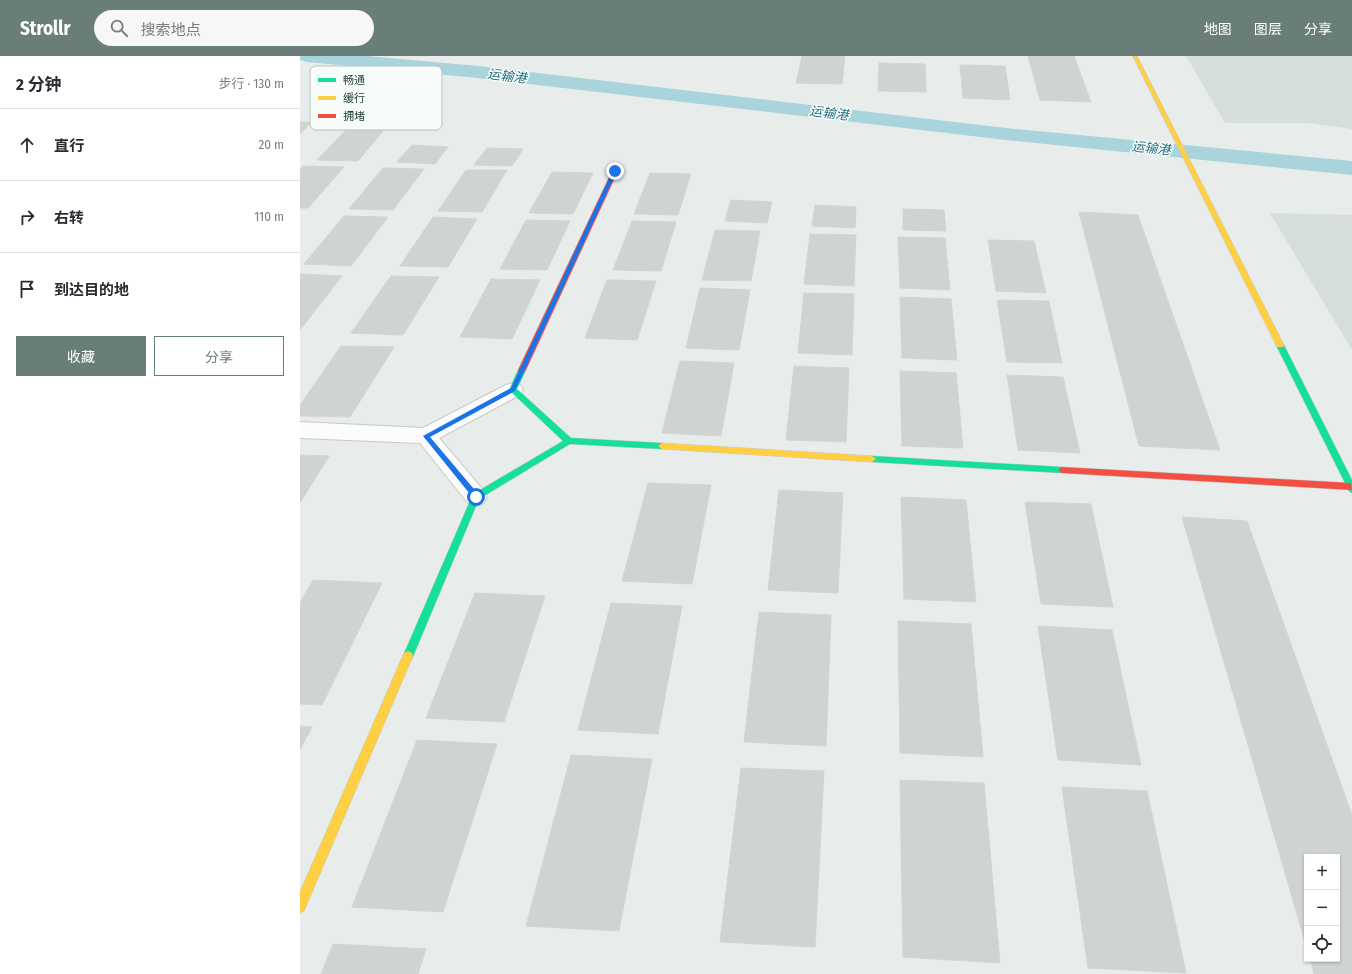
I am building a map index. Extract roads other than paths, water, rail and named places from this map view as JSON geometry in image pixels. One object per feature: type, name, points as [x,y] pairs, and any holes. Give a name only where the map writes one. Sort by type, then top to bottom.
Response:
[{"type":"street","points":[[1135,56],[1352,488]]},
{"type":"street","points":[[300,430],[426,436],[513,390],[615,171]]},
{"type":"street","points":[[513,390],[569,441]]},
{"type":"street","points":[[426,436],[476,497]]},
{"type":"street","points":[[300,906],[476,497],[569,441],[1352,488]]},
{"type":"waterway","name":"运输港","points":[[307,56],[414,66]]},
{"type":"waterway","name":"运输港","points":[[442,69],[1006,134],[1352,168]]}]
